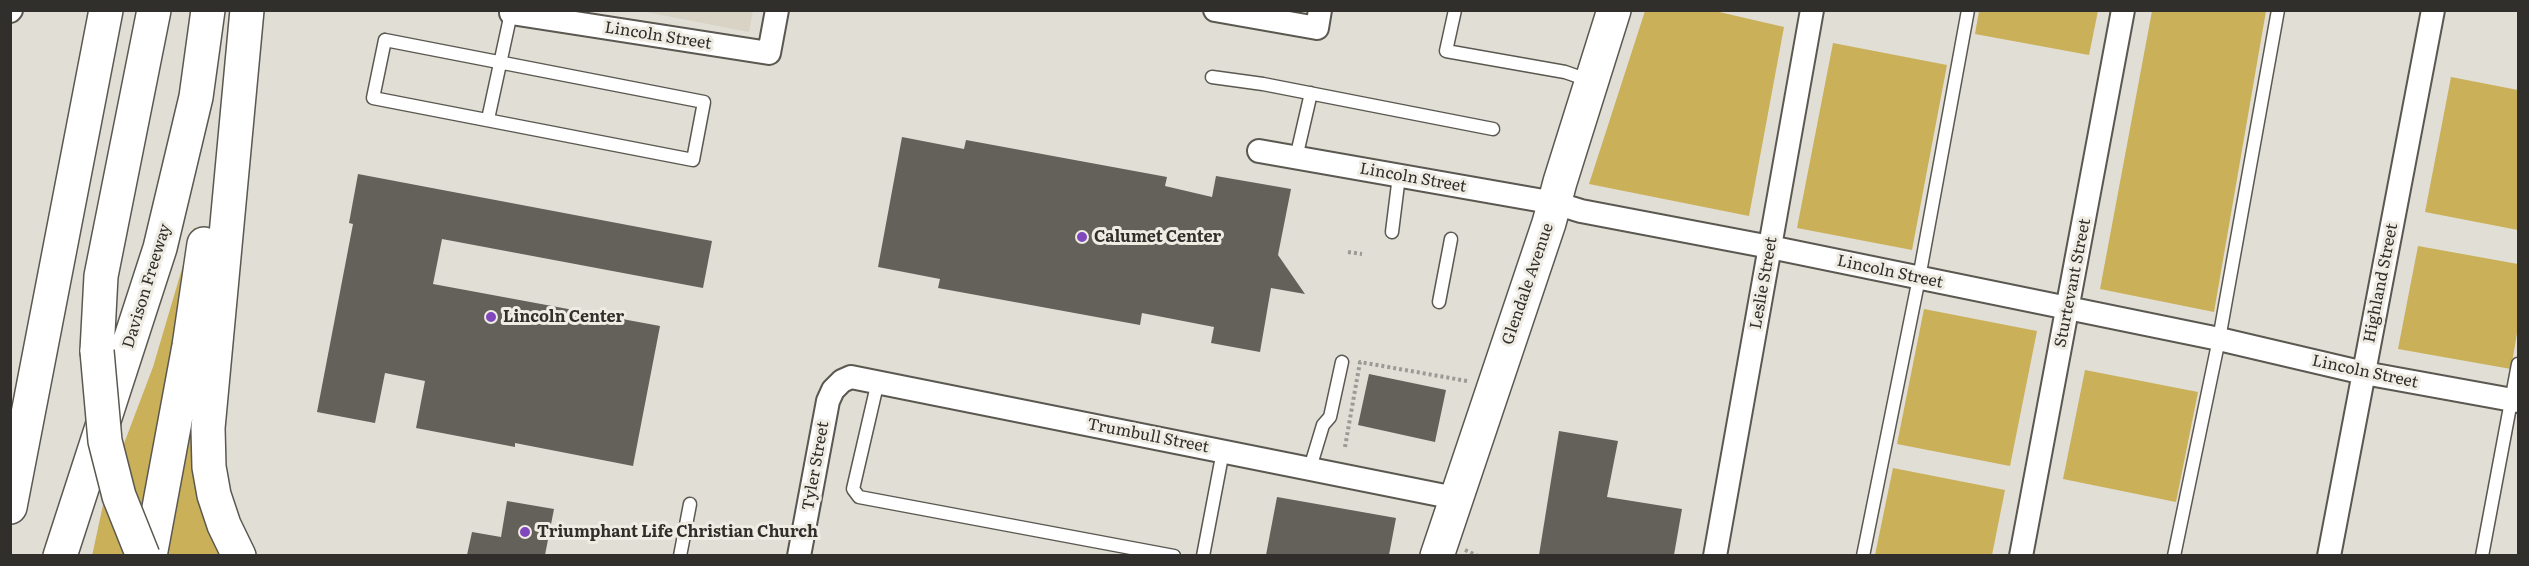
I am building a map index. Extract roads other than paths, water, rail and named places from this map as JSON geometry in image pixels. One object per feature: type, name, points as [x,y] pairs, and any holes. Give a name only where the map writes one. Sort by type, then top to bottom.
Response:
[{"type":"main road","points":[[10,507],[106,10]]},
{"type":"main road","points":[[143,555],[119,496],[107,450],[97,351],[101,276],[154,10]]},
{"type":"main road","name":"Davison Freeway","points":[[60,555],[160,248],[196,97],[208,10]]},
{"type":"main road","points":[[150,555],[189,346],[209,211],[234,10]]},
{"type":"main road","points":[[239,555],[224,525],[214,495],[208,467],[208,428],[247,10]]},
{"type":"main road","name":"Glendale Avenue","points":[[1451,553],[1455,498],[1555,203],[1614,10]]},
{"type":"main road","points":[[10,401],[29,339],[52,299]]},
{"type":"street","name":"Lincoln Street","points":[[512,12],[769,52],[777,10]]},
{"type":"street","points":[[1215,10],[1317,28],[1320,10]]},
{"type":"street","name":"Leslie Street","points":[[1715,555],[1812,10]]},
{"type":"street","name":"Sturtevant Street","points":[[2021,555],[2069,309],[2123,10]]},
{"type":"street","name":"Highland Street","points":[[2329,555],[2433,10]]},
{"type":"street","name":"Lincoln Street","points":[[1259,151],[1555,203],[1581,211],[1770,247],[2219,339],[2364,373],[2515,400]]},
{"type":"street","name":"Trumbull Street","points":[[842,381],[851,377],[878,381],[1455,498]]},
{"type":"street","name":"Tyler Street","points":[[800,555],[828,400],[833,390],[842,381]]},
{"type":"lane","points":[[1455,10],[1446,51],[1564,72],[1592,81]]},
{"type":"lane","points":[[1863,555],[1919,278],[1968,10]]},
{"type":"lane","points":[[2174,555],[2219,339],[2278,10]]},
{"type":"lane","points":[[488,119],[512,12]]},
{"type":"lane","points":[[385,40],[500,62],[704,102],[693,160],[373,98],[385,40]]},
{"type":"lane","points":[[1212,77],[1311,93],[1493,129]]},
{"type":"lane","points":[[1296,158],[1311,93]]},
{"type":"lane","points":[[1392,232],[1399,176]]},
{"type":"lane","points":[[1439,302],[1451,239]]},
{"type":"lane","points":[[1310,468],[1323,425],[1330,417],[1342,362]]},
{"type":"lane","points":[[2482,555],[2515,400],[2518,364]]},
{"type":"lane","points":[[878,381],[853,489],[860,497],[1174,555]]},
{"type":"lane","points":[[1203,555],[1223,451]]},
{"type":"lane","points":[[680,555],[690,504]]},
{"type":"place","name":"Calumet Center","points":[[1082,237]]},
{"type":"place","name":"Lincoln Center","points":[[491,317]]},
{"type":"place","name":"Triumphant Life Christian Church","points":[[525,532]]}]
